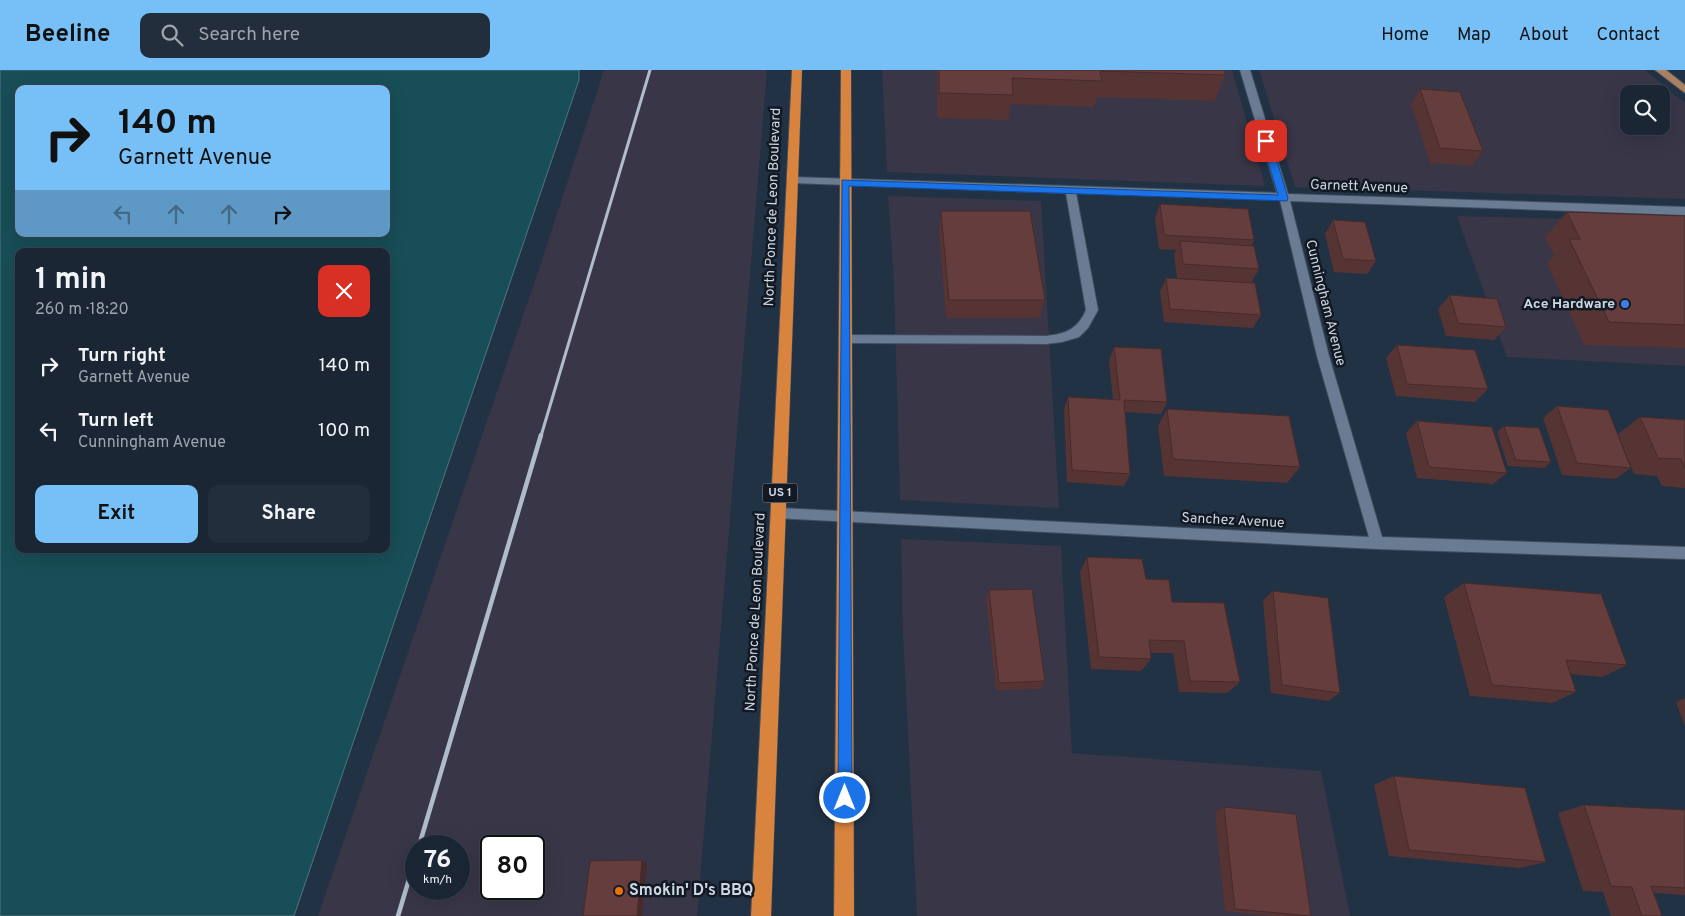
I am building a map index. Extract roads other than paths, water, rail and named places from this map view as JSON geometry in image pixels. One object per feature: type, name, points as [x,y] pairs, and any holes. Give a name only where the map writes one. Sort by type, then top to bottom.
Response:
[{"type":"highway","name":"North Ponce de Leon Boulevard","points":[[761,916],[797,70]]},
{"type":"highway","points":[[844,916],[846,70]]},
{"type":"main road","points":[[1660,70],[1684,86]]},
{"type":"street","name":"Cunningham Avenue","points":[[1245,70],[1284,198],[1323,356],[1377,542]]},
{"type":"street","name":"Garnett Avenue","points":[[793,180],[1685,211]]},
{"type":"street","points":[[845,339],[1046,340],[1065,338],[1078,333],[1087,324],[1092,310],[1071,191]]},
{"type":"street","name":"Sanchez Avenue","points":[[779,514],[1377,542],[1685,553]]},
{"type":"railway","points":[[541,436],[650,70]]},
{"type":"railway","points":[[422,835],[541,435]]},
{"type":"railway","points":[[398,916],[405,893]]},
{"type":"place","name":"Ace Hardware","points":[[1625,304]]},
{"type":"place","name":"Smokin' D's BBQ","points":[[619,891]]}]
